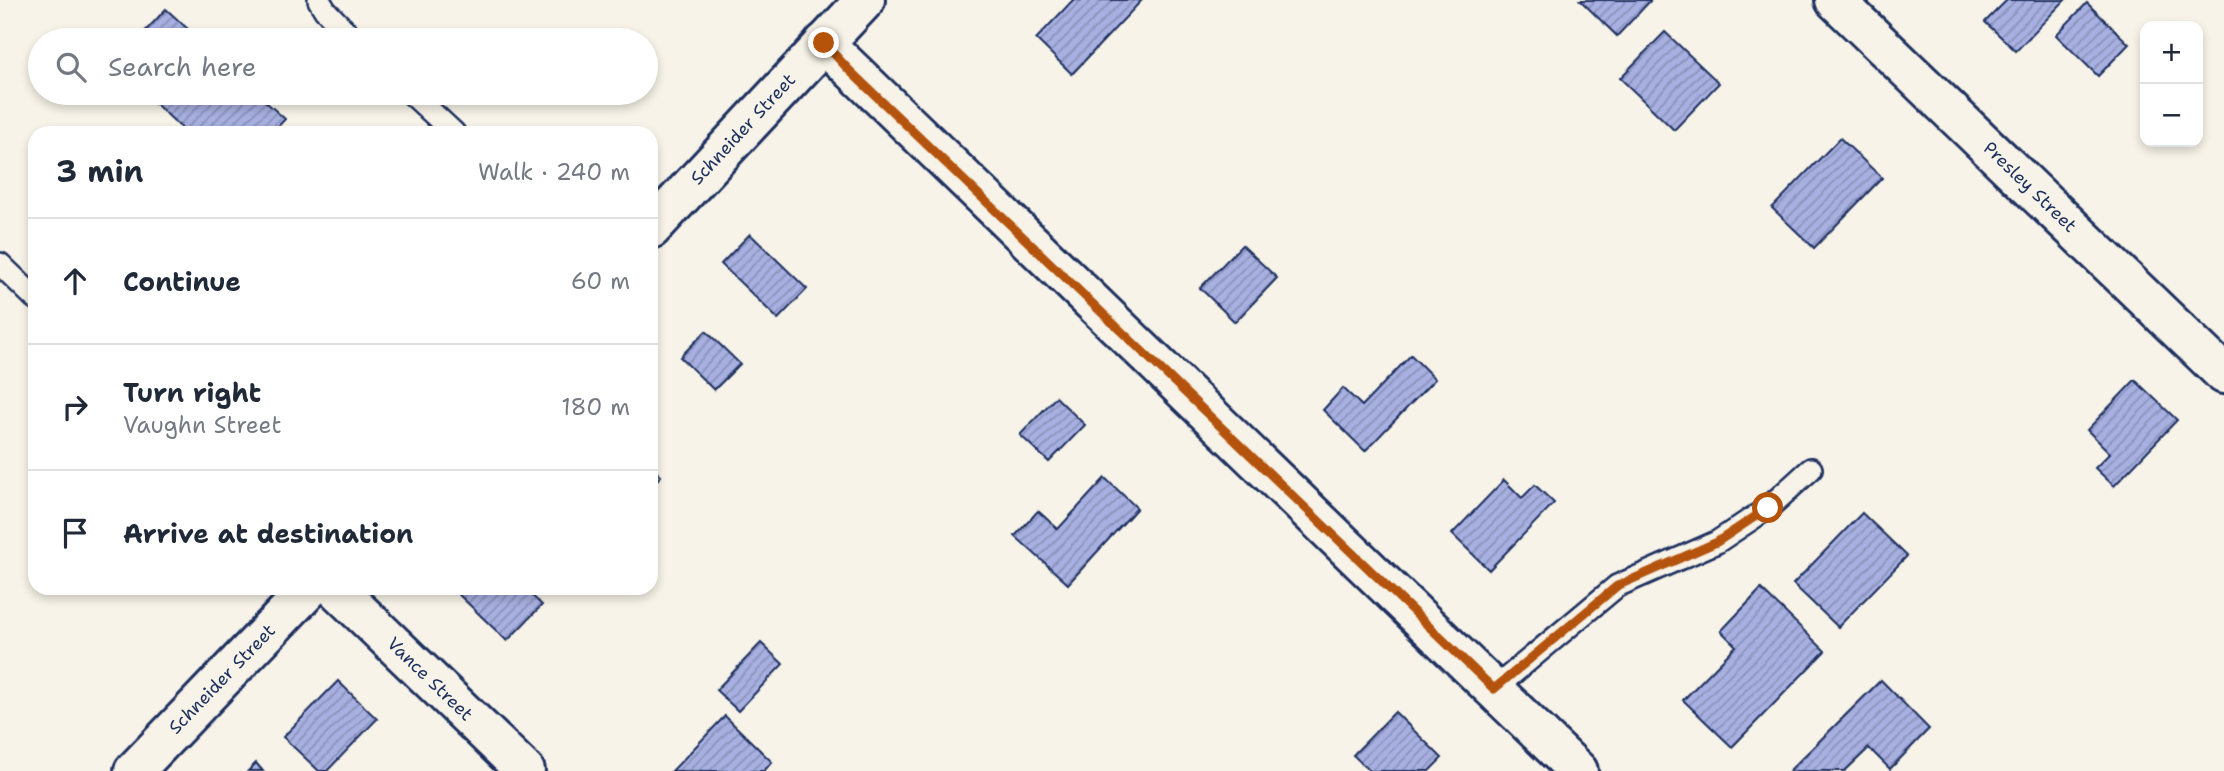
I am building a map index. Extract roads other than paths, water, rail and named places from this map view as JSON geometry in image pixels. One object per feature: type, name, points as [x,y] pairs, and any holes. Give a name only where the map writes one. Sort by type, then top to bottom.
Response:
[{"type":"street","name":"Schneider Street","points":[[658,221],[865,0]]},
{"type":"street","name":"Presley Street","points":[[1835,0],[2224,374]]},
{"type":"street","points":[[824,43],[1577,771]]},
{"type":"street","name":"Schneider Street","points":[[134,771],[303,595]]},
{"type":"street","name":"Vance Street","points":[[342,595],[525,771]]},
{"type":"lane","points":[[319,0],[342,28]]},
{"type":"lane","points":[[424,105],[446,126]]},
{"type":"lane","points":[[0,264],[28,291]]},
{"type":"lane","points":[[1494,689],[1617,586],[1717,542],[1768,508],[1811,469]]}]
